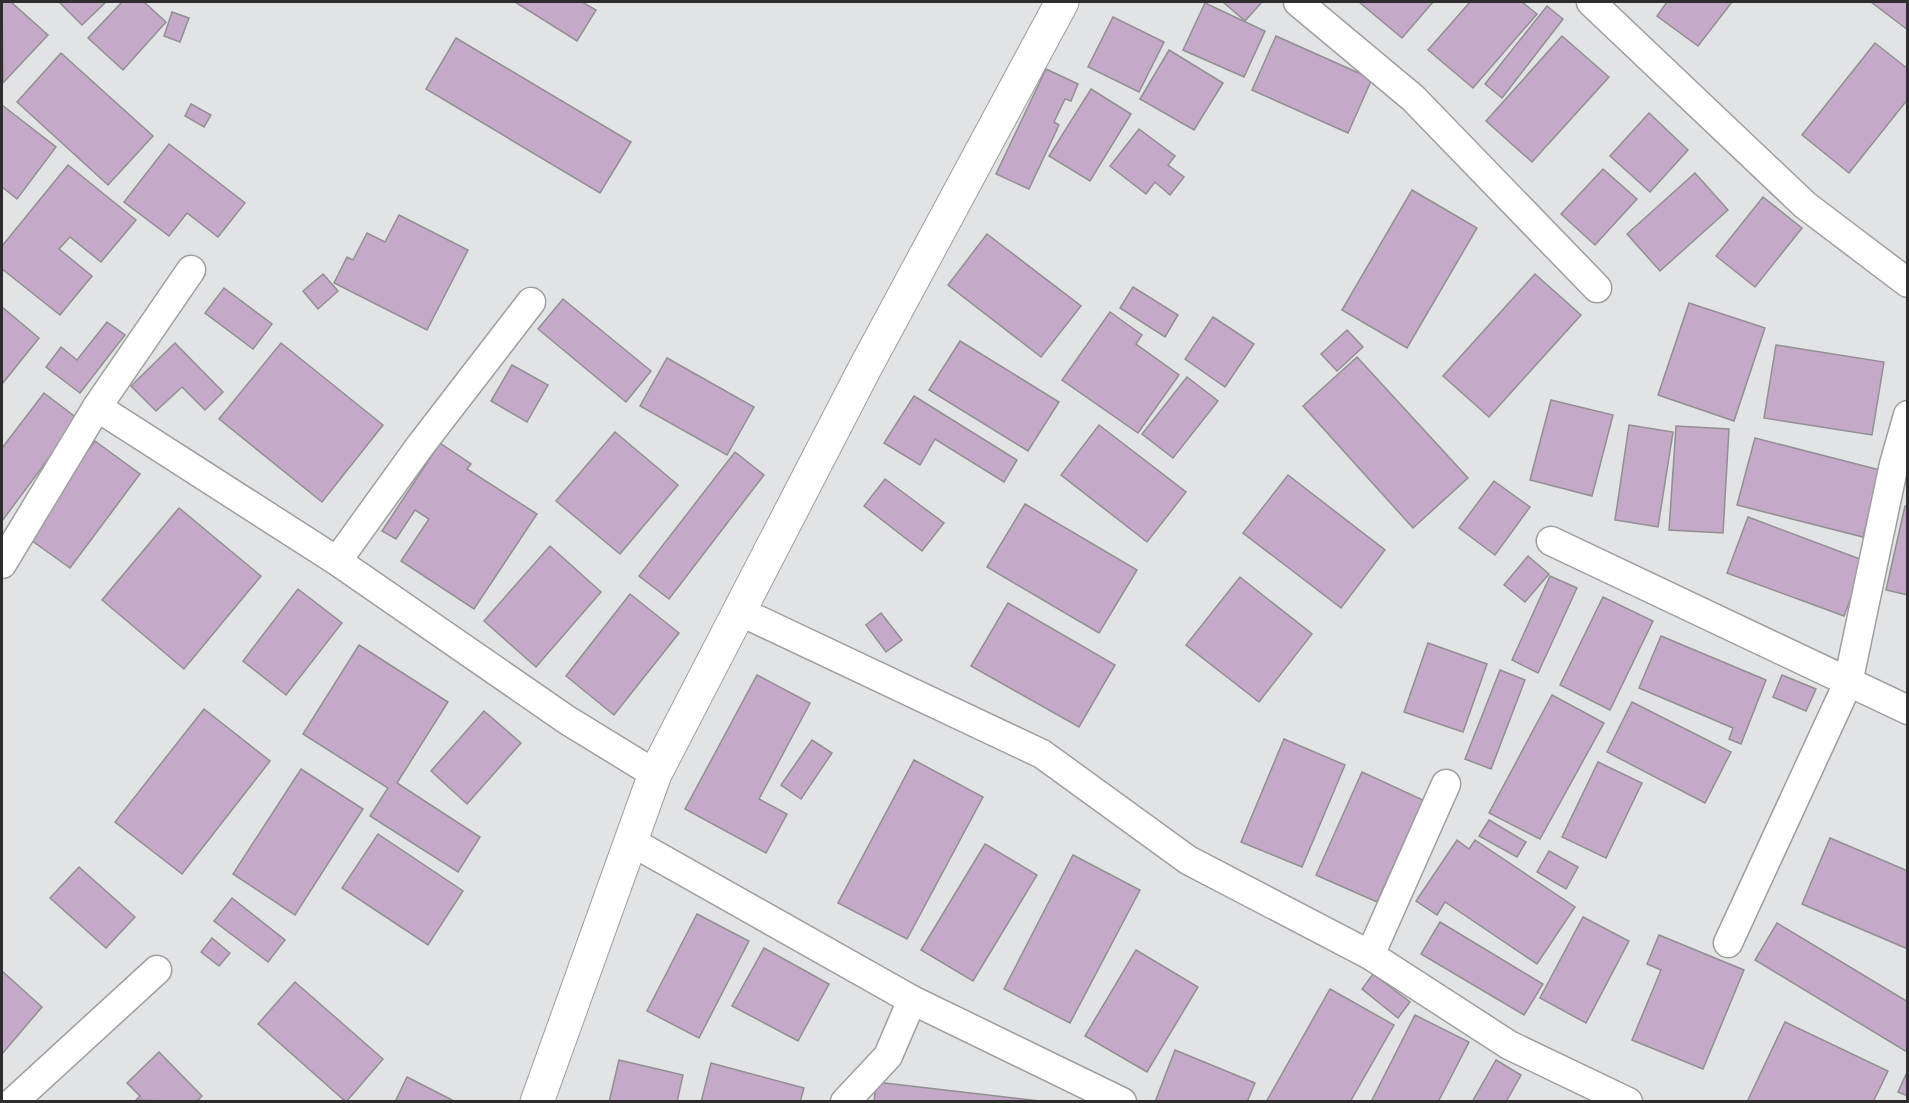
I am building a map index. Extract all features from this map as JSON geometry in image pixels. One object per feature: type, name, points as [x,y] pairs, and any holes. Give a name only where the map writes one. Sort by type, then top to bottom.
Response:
[{"type":"street","points":[[537,1101],[655,774],[898,306],[1062,2]]},
{"type":"street","points":[[1298,2],[1413,98],[1597,288]]},
{"type":"street","points":[[1591,2],[1805,205],[1908,283]]},
{"type":"street","points":[[2,564],[97,407],[191,270]]},
{"type":"street","points":[[337,561],[420,446],[531,302]]},
{"type":"street","points":[[97,407],[337,561],[567,720],[655,774]]},
{"type":"street","points":[[1728,943],[1848,682],[1894,464],[1908,416]]},
{"type":"street","points":[[1551,541],[1908,710]]},
{"type":"street","points":[[739,610],[1042,754],[1188,860],[1370,955],[1509,1046],[1628,1101]]},
{"type":"street","points":[[1370,955],[1446,784]]},
{"type":"street","points":[[632,842],[912,1000],[1106,1097]]},
{"type":"street","points":[[13,1101],[157,970]]},
{"type":"street","points":[[845,1101],[888,1056],[912,1000]]},
{"type":"building","points":[[2,2],[11,2],[48,35],[3,83]]},
{"type":"building","points":[[59,2],[106,2],[82,25]]},
{"type":"building","points":[[122,2],[144,2],[166,22],[123,70],[88,38]]},
{"type":"building","points":[[515,2],[582,2],[596,10],[577,41]]},
{"type":"building","points":[[1223,2],[1262,2],[1245,21]]},
{"type":"building","points":[[1359,2],[1433,2],[1402,38]]},
{"type":"building","points":[[1470,2],[1522,2],[1537,14],[1473,88],[1428,50]]},
{"type":"building","points":[[1667,2],[1732,2],[1698,46],[1657,16]]},
{"type":"building","points":[[1871,2],[1908,2],[1908,30]]},
{"type":"building","points":[[1205,3],[1265,31],[1244,77],[1183,50]]},
{"type":"building","points":[[1547,6],[1563,19],[1502,98],[1485,84]]},
{"type":"building","points":[[172,12],[189,18],[180,42],[164,36]]},
{"type":"building","points":[[1113,17],[1164,42],[1139,92],[1088,67]]},
{"type":"building","points":[[1276,36],[1372,79],[1348,133],[1252,90]]},
{"type":"building","points":[[1562,36],[1609,77],[1532,162],[1486,121]]},
{"type":"building","points":[[456,38],[631,142],[600,193],[426,89]]},
{"type":"building","points":[[1875,43],[1908,69],[1908,99],[1849,173],[1802,135]]},
{"type":"building","points":[[1169,50],[1223,83],[1194,130],[1140,99]]},
{"type":"building","points":[[61,53],[153,136],[108,185],[17,102]]},
{"type":"building","points":[[1046,69],[1078,84],[1071,101],[1065,99],[1054,122],[1059,125],[1029,189],[996,174]]},
{"type":"building","points":[[1091,89],[1131,114],[1090,181],[1049,156]]},
{"type":"building","points":[[191,104],[211,115],[204,127],[185,116]]},
{"type":"building","points":[[2,105],[56,147],[17,199],[2,187]]},
{"type":"building","points":[[1649,113],[1688,150],[1650,192],[1610,156]]},
{"type":"building","points":[[1139,129],[1175,156],[1168,165],[1184,177],[1170,195],[1155,182],[1146,194],[1110,166]]},
{"type":"building","points":[[169,144],[245,203],[218,237],[187,213],[169,236],[124,202]]},
{"type":"building","points":[[68,165],[136,220],[101,262],[70,237],[59,249],[92,276],[60,315],[2,269],[2,246]]},
{"type":"building","points":[[1603,169],[1637,199],[1595,245],[1561,214]]},
{"type":"building","points":[[1695,173],[1728,210],[1660,271],[1627,234]]},
{"type":"building","points":[[1412,190],[1477,228],[1407,348],[1342,310]]},
{"type":"building","points":[[1763,197],[1802,228],[1755,287],[1716,256]]},
{"type":"building","points":[[399,215],[468,250],[427,330],[334,283],[347,257],[353,260],[367,233],[385,242]]},
{"type":"building","points":[[987,234],[1081,306],[1041,357],[948,285]]},
{"type":"building","points":[[323,274],[338,291],[318,309],[303,291]]},
{"type":"building","points":[[1535,274],[1581,315],[1489,417],[1443,376]]},
{"type":"building","points":[[1133,287],[1178,315],[1165,337],[1120,308]]},
{"type":"building","points":[[224,288],[272,324],[253,349],[205,313]]},
{"type":"building","points":[[563,299],[651,371],[626,402],[538,329]]},
{"type":"building","points":[[1689,303],[1765,328],[1734,421],[1658,395]]},
{"type":"building","points":[[2,307],[39,338],[2,384]]},
{"type":"building","points":[[1110,312],[1142,335],[1136,344],[1179,375],[1138,433],[1062,380]]},
{"type":"building","points":[[1213,317],[1254,344],[1225,387],[1185,359]]},
{"type":"building","points":[[107,322],[125,335],[80,393],[46,367],[61,347],[77,360]]},
{"type":"building","points":[[1347,330],[1363,347],[1337,371],[1321,354]]},
{"type":"building","points":[[960,341],[1059,402],[1028,451],[929,390]]},
{"type":"building","points":[[175,343],[223,392],[205,410],[182,387],[156,411],[131,386]]},
{"type":"building","points":[[281,343],[383,425],[322,502],[219,419]]},
{"type":"building","points":[[1776,345],[1884,362],[1872,435],[1764,418]]},
{"type":"building","points":[[1357,357],[1468,478],[1413,528],[1303,406]]},
{"type":"building","points":[[667,358],[754,407],[727,455],[640,406]]},
{"type":"building","points":[[512,365],[548,385],[527,422],[491,401]]},
{"type":"building","points":[[1187,377],[1218,401],[1173,458],[1142,434]]},
{"type":"building","points":[[44,393],[78,419],[2,521],[2,448]]},
{"type":"building","points":[[914,396],[1017,460],[1004,482],[935,439],[920,465],[884,443]]},
{"type":"building","points":[[1551,400],[1613,415],[1592,496],[1530,480]]},
{"type":"building","points":[[1099,425],[1186,492],[1147,542],[1061,475]]},
{"type":"building","points":[[1629,425],[1673,432],[1658,527],[1615,520]]},
{"type":"building","points":[[1676,426],[1729,429],[1723,533],[1669,530]]},
{"type":"building","points":[[615,432],[678,485],[620,554],[556,501]]},
{"type":"building","points":[[1755,438],[1880,470],[1863,537],[1737,505]]},
{"type":"building","points":[[95,441],[140,474],[70,568],[24,535]]},
{"type":"building","points":[[440,443],[471,464],[467,469],[537,514],[474,609],[401,561],[429,519],[415,510],[396,539],[382,531]]},
{"type":"building","points":[[735,452],[764,475],[669,599],[639,576]]},
{"type":"building","points":[[1288,475],[1385,550],[1341,608],[1243,533]]},
{"type":"building","points":[[885,479],[944,523],[922,551],[864,506]]},
{"type":"building","points":[[1494,481],[1530,507],[1495,555],[1459,528]]},
{"type":"building","points":[[1025,504],[1137,570],[1099,633],[987,567]]},
{"type":"building","points":[[1905,506],[1908,506],[1908,595],[1886,590]]},
{"type":"building","points":[[179,508],[261,576],[184,669],[102,600]]},
{"type":"building","points":[[1748,517],[1865,561],[1844,616],[1727,573]]},
{"type":"building","points":[[550,546],[601,592],[536,667],[484,621]]},
{"type":"building","points":[[1528,556],[1549,574],[1525,602],[1504,585]]},
{"type":"building","points":[[1550,576],[1577,588],[1538,673],[1512,660]]},
{"type":"building","points":[[1240,577],[1312,634],[1259,702],[1186,645]]},
{"type":"building","points":[[298,589],[342,623],[286,695],[243,661]]},
{"type":"building","points":[[630,594],[679,633],[614,715],[566,676]]},
{"type":"building","points":[[1603,597],[1653,621],[1610,710],[1560,685]]},
{"type":"building","points":[[1008,603],[1115,665],[1079,727],[971,666]]},
{"type":"building","points":[[881,613],[902,640],[886,652],[866,625]]},
{"type":"building","points":[[1661,636],[1766,680],[1741,744],[1729,739],[1733,728],[1639,688]]},
{"type":"building","points":[[1428,643],[1487,664],[1463,732],[1404,712]]},
{"type":"building","points":[[359,645],[448,702],[397,783],[480,837],[458,872],[370,816],[388,788],[303,734]]},
{"type":"building","points":[[1500,670],[1525,680],[1491,769],[1465,759]]},
{"type":"building","points":[[757,675],[810,703],[759,799],[787,814],[766,853],[685,809]]},
{"type":"building","points":[[1782,675],[1816,689],[1806,711],[1773,697]]},
{"type":"building","points":[[1552,695],[1604,723],[1540,839],[1489,813]]},
{"type":"building","points":[[1632,702],[1731,752],[1705,803],[1607,752]]},
{"type":"building","points":[[204,709],[270,761],[182,874],[115,822]]},
{"type":"building","points":[[484,711],[521,743],[467,804],[431,771]]},
{"type":"building","points":[[1284,739],[1345,765],[1302,867],[1241,842]]},
{"type":"building","points":[[812,740],[832,753],[801,799],[781,785]]},
{"type":"building","points":[[914,760],[983,797],[907,939],[838,903]]},
{"type":"building","points":[[1598,762],[1642,783],[1606,858],[1562,837]]},
{"type":"building","points":[[301,769],[363,809],[295,915],[233,874]]},
{"type":"building","points":[[1362,772],[1423,800],[1377,902],[1316,875]]},
{"type":"building","points":[[1489,820],[1526,842],[1517,857],[1479,836]]},
{"type":"building","points":[[378,834],[463,891],[428,945],[342,888]]},
{"type":"building","points":[[1830,838],[1908,871],[1908,949],[1802,904]]},
{"type":"building","points":[[1457,840],[1469,849],[1475,840],[1575,907],[1537,964],[1445,902],[1437,915],[1416,901]]},
{"type":"building","points":[[985,844],[1037,875],[973,981],[921,950]]},
{"type":"building","points":[[1549,851],[1578,867],[1566,889],[1537,872]]},
{"type":"building","points":[[1073,855],[1140,890],[1070,1023],[1004,989]]},
{"type":"building","points":[[79,867],[135,917],[106,948],[50,898]]},
{"type":"building","points":[[232,898],[285,940],[268,962],[214,921]]},
{"type":"building","points":[[697,914],[749,941],[699,1038],[647,1011]]},
{"type":"building","points":[[1583,917],[1629,941],[1586,1023],[1540,998]]},
{"type":"building","points":[[1440,922],[1543,984],[1524,1015],[1421,954]]},
{"type":"building","points":[[1777,923],[1908,1002],[1907,1052],[1755,960]]},
{"type":"building","points":[[1659,935],[1744,970],[1703,1069],[1632,1040],[1661,970],[1647,964]]},
{"type":"building","points":[[212,938],[230,953],[219,966],[201,952]]},
{"type":"building","points":[[764,948],[829,984],[798,1041],[732,1006]]},
{"type":"building","points":[[1136,950],[1198,987],[1147,1072],[1085,1036]]},
{"type":"building","points":[[2,971],[42,1007],[2,1054]]},
{"type":"building","points":[[1373,974],[1410,1002],[1398,1018],[1362,989]]},
{"type":"building","points":[[295,982],[383,1059],[346,1102],[258,1024]]},
{"type":"building","points":[[1330,989],[1394,1025],[1350,1102],[1266,1102]]},
{"type":"building","points":[[1415,1015],[1469,1042],[1438,1102],[1371,1102]]},
{"type":"building","points":[[1785,1022],[1888,1071],[1873,1102],[1747,1102]]},
{"type":"building","points":[[1175,1050],[1255,1083],[1247,1102],[1155,1102]]},
{"type":"building","points":[[159,1052],[202,1096],[196,1102],[136,1100],[140,1096],[127,1083]]},
{"type":"building","points":[[619,1060],[683,1075],[677,1102],[609,1102]]},
{"type":"building","points":[[1496,1060],[1521,1075],[1506,1102],[1472,1102]]},
{"type":"building","points":[[711,1063],[804,1088],[800,1102],[701,1102]]},
{"type":"building","points":[[1908,1070],[1908,1096],[1898,1092]]},
{"type":"building","points":[[407,1077],[456,1102],[395,1102]]},
{"type":"building","points":[[876,1082],[1040,1101],[874,1102]]}]
